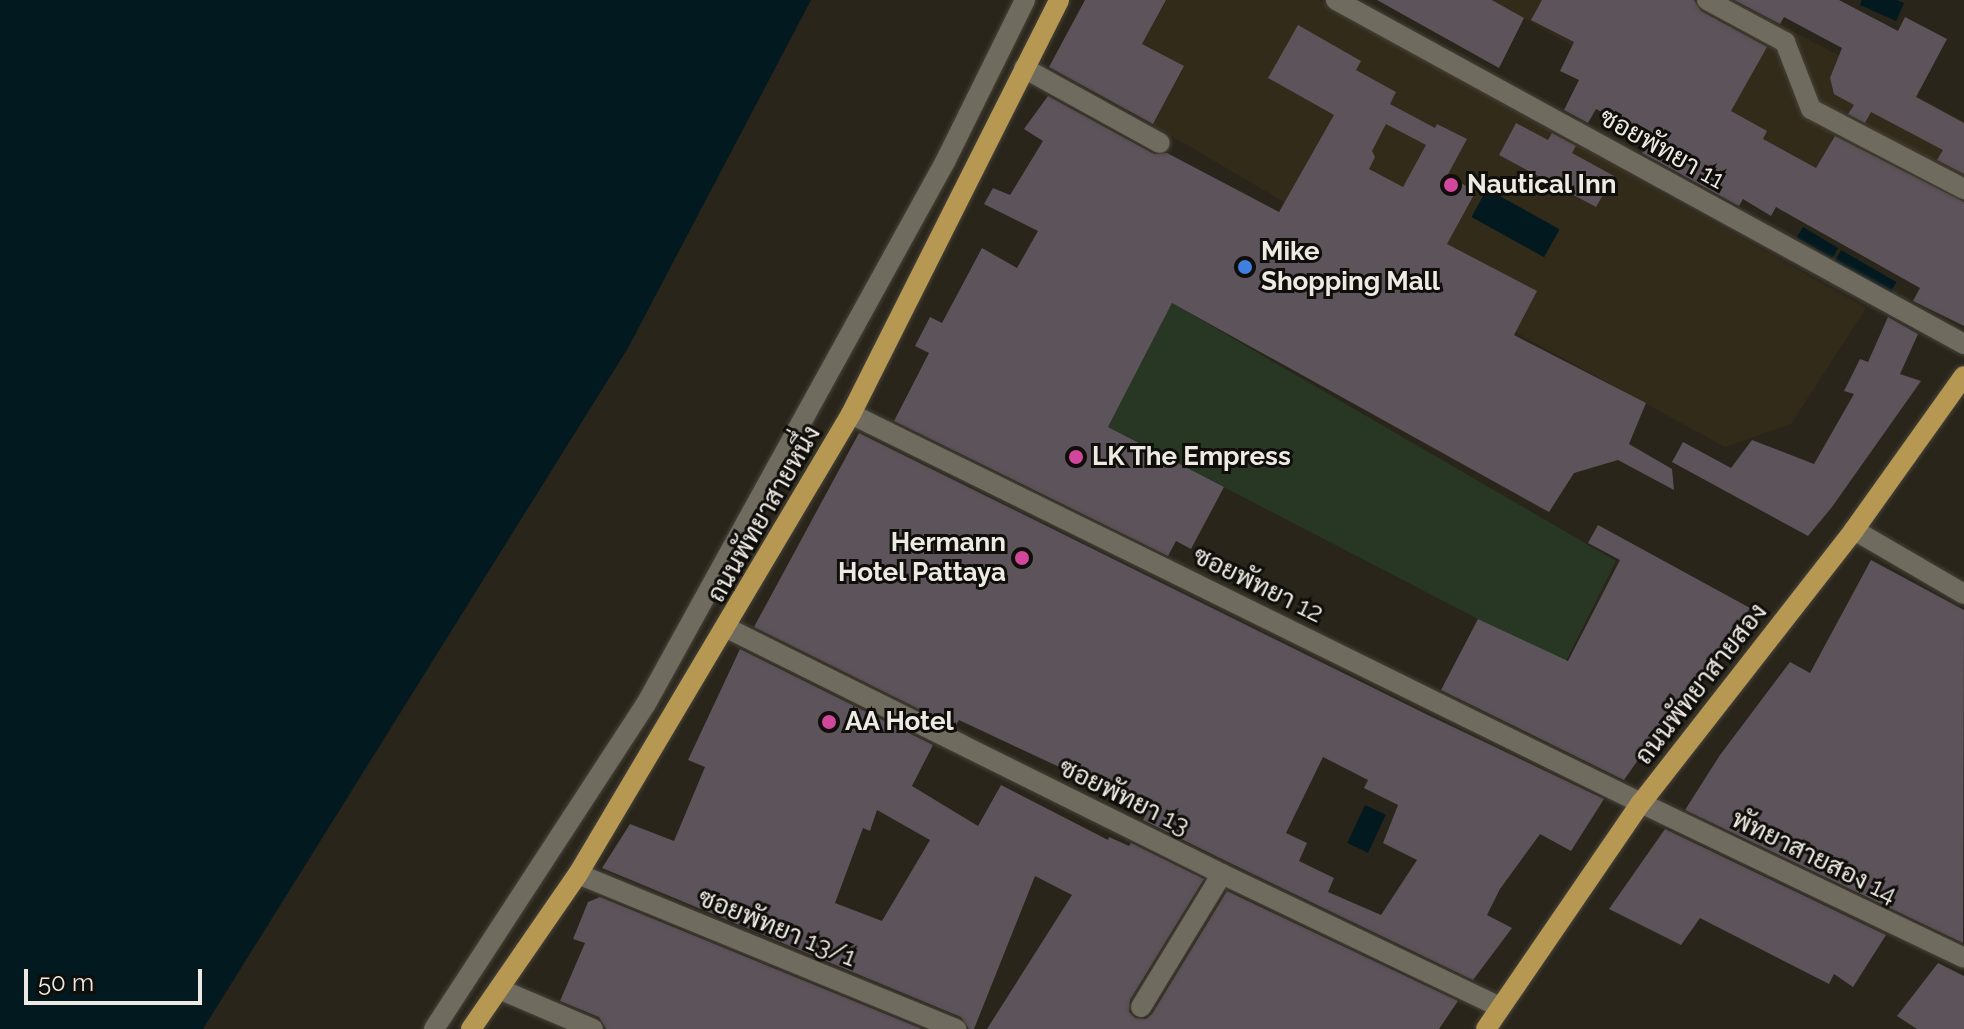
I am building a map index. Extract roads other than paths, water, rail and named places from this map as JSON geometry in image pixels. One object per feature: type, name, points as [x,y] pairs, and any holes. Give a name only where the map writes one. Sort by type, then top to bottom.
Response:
[{"type":"main road","name":"ถนนพัทยาสายหนึ่ง","points":[[471,1029],[578,874],[727,628],[851,414],[1059,0]]},
{"type":"main road","name":"ถนนพัทยาสายสอง","points":[[1486,1029],[1641,803],[1854,530],[1964,376]]},
{"type":"street","points":[[434,1029],[646,704],[945,162],[1025,0]]},
{"type":"street","name":"ซอยพัทยา 11","points":[[1336,0],[1964,344]]},
{"type":"street","points":[[1707,0],[1785,42],[1811,109],[1964,189]]},
{"type":"street","points":[[1024,68],[1160,143]]},
{"type":"street","name":"ซอยพัทยา 12","points":[[851,414],[1641,803]]},
{"type":"street","points":[[1854,530],[1964,594]]},
{"type":"street","name":"ซอยพัทยา 13","points":[[727,628],[1222,874],[1500,1007]]},
{"type":"street","name":"พัทยาสายสอง 14","points":[[1641,803],[1964,958]]},
{"type":"street","name":"ซอยพัทยา 13/1","points":[[578,874],[956,1029]]},
{"type":"street","points":[[1141,1007],[1222,874]]},
{"type":"street","points":[[499,989],[593,1029]]},
{"type":"water","points":[[0,0],[811,0],[628,348],[203,1029],[0,1029]]},
{"type":"water","points":[[1862,0],[1896,0],[1904,3],[1896,21],[1860,5]]},
{"type":"water","points":[[1487,189],[1560,229],[1544,257],[1471,217]]},
{"type":"water","points":[[1803,227],[1838,248],[1832,258],[1797,237]]},
{"type":"water","points":[[1841,250],[1896,282],[1890,292],[1835,260]]},
{"type":"water","points":[[1365,805],[1386,815],[1368,853],[1347,843]]},
{"type":"place","name":"Nautical Inn","points":[[1451,185]]},
{"type":"place","name":"Mike Shopping Mall","points":[[1245,267]]},
{"type":"place","name":"LK The Empress","points":[[1076,457]]},
{"type":"place","name":"Hermann Hotel Pattaya","points":[[1022,558]]},
{"type":"place","name":"AA Hotel","points":[[829,722]]}]
